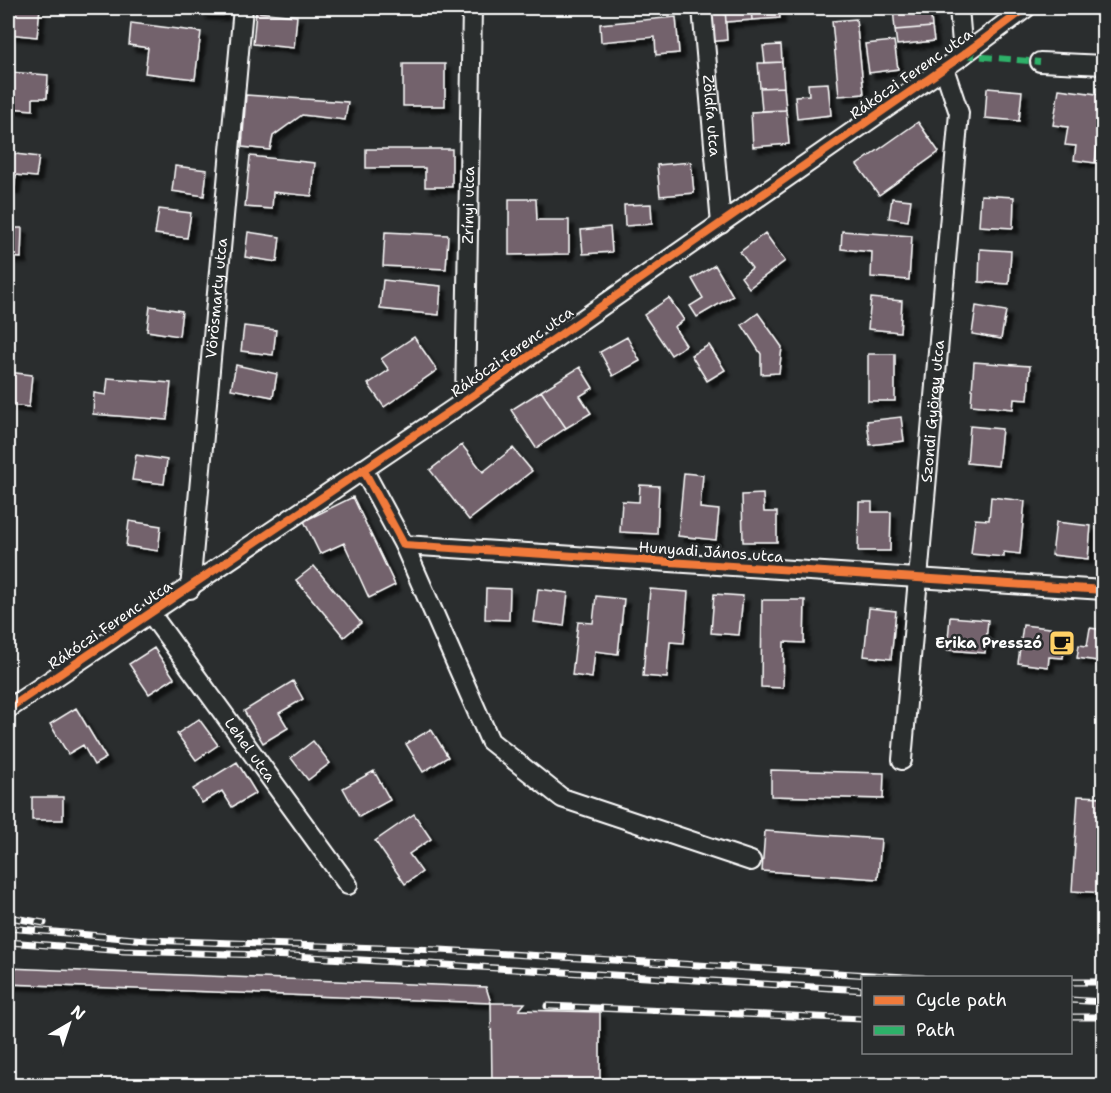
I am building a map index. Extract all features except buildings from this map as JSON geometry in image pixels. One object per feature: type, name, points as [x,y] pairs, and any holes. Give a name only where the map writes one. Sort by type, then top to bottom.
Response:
[{"type":"street","name":"Vörösmarty utca","points":[[190,589],[243,8]]},
{"type":"street","name":"Zrínyi utca","points":[[465,401],[472,8]]},
{"type":"street","name":"Zöldfa utca","points":[[702,8],[721,224]]},
{"type":"street","points":[[959,8],[963,55]]},
{"type":"street","name":"Rákóczi Ferenc utca","points":[[8,709],[190,589],[465,401],[963,55],[1026,8]]},
{"type":"street","points":[[1040,62],[1104,65]]},
{"type":"street","name":"Szondi György utca","points":[[902,760],[958,113],[951,84],[944,68]]},
{"type":"street","points":[[363,469],[404,545],[490,741],[562,798],[751,861]]},
{"type":"street","name":"Hunyadi János utca","points":[[404,545],[1104,590]]},
{"type":"street","name":"Lehel utca","points":[[151,614],[348,885]]},
{"type":"railway","points":[[8,917],[44,923]]},
{"type":"railway","points":[[8,928],[147,940],[440,950],[888,976]]},
{"type":"railway","points":[[8,942],[124,951],[294,956],[862,990]]},
{"type":"railway","points":[[1072,982],[1104,982]]},
{"type":"railway","points":[[1072,1000],[1104,1002]]},
{"type":"railway","points":[[547,1006],[862,1019]]},
{"type":"railway","points":[[1072,1017],[1104,1017]]},
{"type":"marked path","points":[[963,55],[1040,62]]},
{"type":"cycle path","points":[[8,709],[465,401],[963,55],[1026,8]]},
{"type":"cycle path","points":[[363,469],[404,545],[1104,590]]},
{"type":"place","name":"Erika Presszó","points":[[1062,643]]}]
